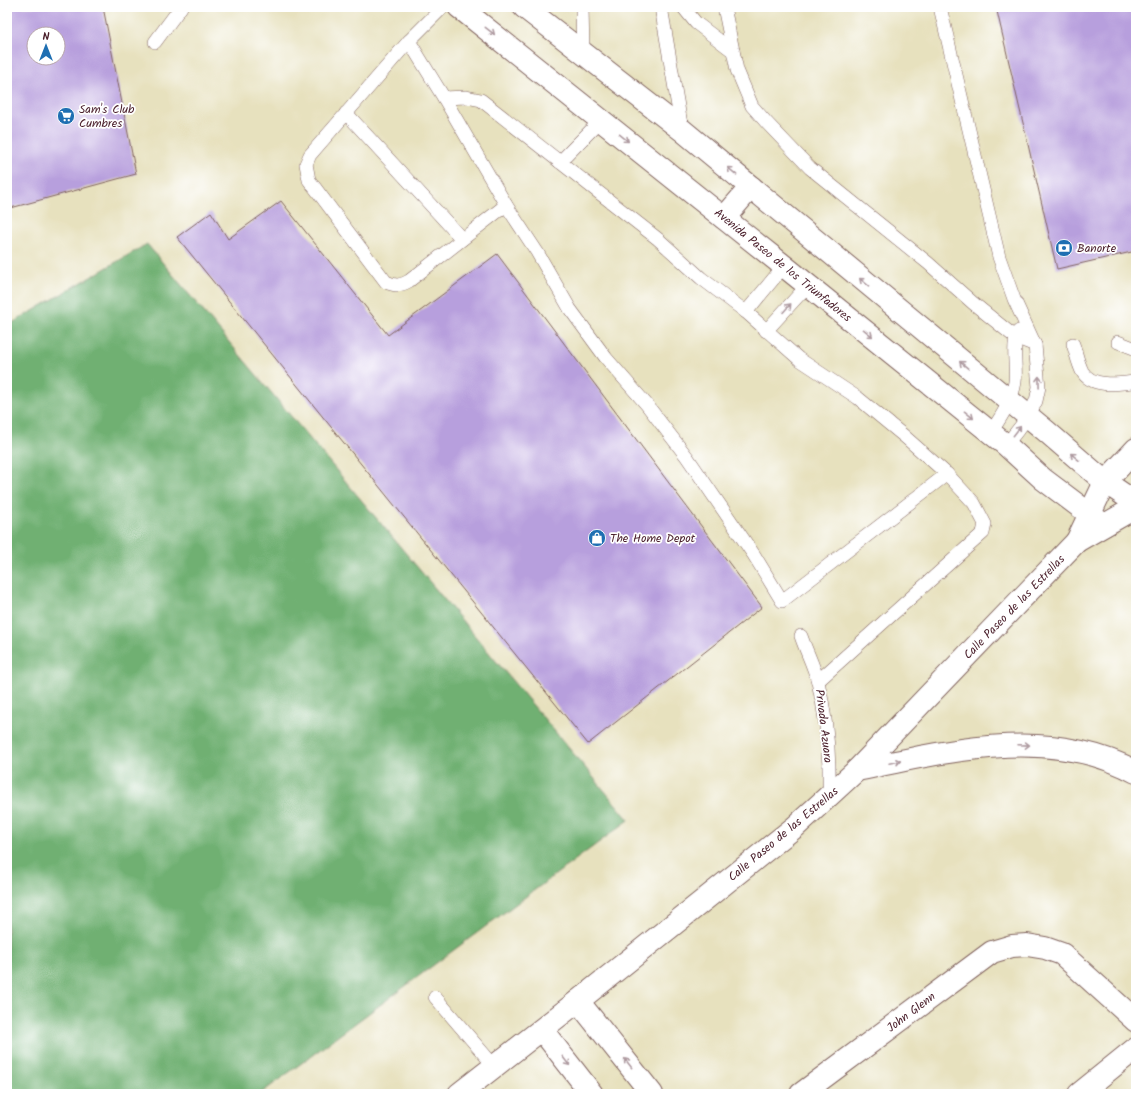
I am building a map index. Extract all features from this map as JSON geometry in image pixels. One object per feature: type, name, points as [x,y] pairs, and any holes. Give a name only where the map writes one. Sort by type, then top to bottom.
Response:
[{"type":"street","name":"Avenida Paseo de los Triunfadores","points":[[459,7],[808,285],[998,439],[1043,479],[1097,520]]},
{"type":"street","points":[[532,10],[583,54],[682,130],[1105,482],[1136,503]]},
{"type":"street","points":[[724,218],[751,188]]},
{"type":"street","name":"Calle Paseo de las Estrellas","points":[[459,1094],[542,1030],[795,827],[857,770],[1097,520],[1105,482],[1136,450]]},
{"type":"street","points":[[1097,520],[1136,506]]},
{"type":"street","points":[[857,770],[948,751],[1005,745],[1059,747],[1119,763],[1136,772]]},
{"type":"street","name":"John Glenn","points":[[801,1094],[992,952],[1012,946],[1027,945],[1045,948],[1062,954],[1136,1021]]},
{"type":"street","points":[[578,1001],[652,1094]]},
{"type":"street","points":[[542,1030],[592,1094]]},
{"type":"street","points":[[1079,1094],[1136,1048]]},
{"type":"lane","points":[[155,42],[181,7]]},
{"type":"lane","points":[[443,7],[409,41],[310,155],[306,164],[306,172],[309,180],[386,282],[394,286],[402,286],[506,205]]},
{"type":"lane","points":[[582,7],[583,54]]},
{"type":"lane","points":[[661,7],[682,130]]},
{"type":"lane","points":[[683,7],[696,23],[733,51]]},
{"type":"lane","points":[[724,7],[737,70],[752,106],[810,168],[928,263],[973,303],[1015,337],[1034,345]]},
{"type":"lane","points":[[940,7],[999,257],[1014,299],[1025,320],[1034,345],[1039,387],[1036,401],[1028,417],[998,439]]},
{"type":"lane","points":[[409,41],[506,205],[537,252],[570,309],[606,358],[647,405],[687,457],[754,555],[782,601],[947,474]]},
{"type":"lane","points":[[444,98],[466,97],[482,100],[658,239],[701,278],[746,312],[799,359],[858,398],[947,474],[974,504],[984,524],[983,533],[818,681]]},
{"type":"lane","points":[[346,113],[462,239]]},
{"type":"lane","points":[[560,162],[601,120]]},
{"type":"lane","points":[[746,312],[784,266]]},
{"type":"lane","points":[[766,331],[808,285]]},
{"type":"lane","points":[[998,439],[1015,383],[1015,337],[1025,320]]},
{"type":"lane","points":[[1118,342],[1136,348]]},
{"type":"lane","points":[[1073,344],[1082,372],[1093,380],[1112,386],[1133,382],[1136,380]]},
{"type":"lane","name":"Privada Azuara","points":[[801,636],[818,681],[830,757],[829,796]]},
{"type":"lane","points":[[435,997],[495,1067]]},
{"type":"green space","points":[[147,244],[629,820],[260,1094],[7,1094],[7,326]]},
{"type":"building","name":"Sam's Club Cumbres","points":[[7,7],[103,7],[136,174],[7,209]]},
{"type":"building","points":[[996,7],[1136,7],[1136,251],[1057,269]]},
{"type":"building","points":[[281,201],[388,335],[497,254],[762,607],[588,744],[177,237],[211,212],[228,239]]},
{"type":"place","name":"Sam's Club Cumbres","points":[[66,116]]},
{"type":"place","name":"Banorte","points":[[1064,248]]},
{"type":"place","name":"The Home Depot","points":[[597,538]]}]
